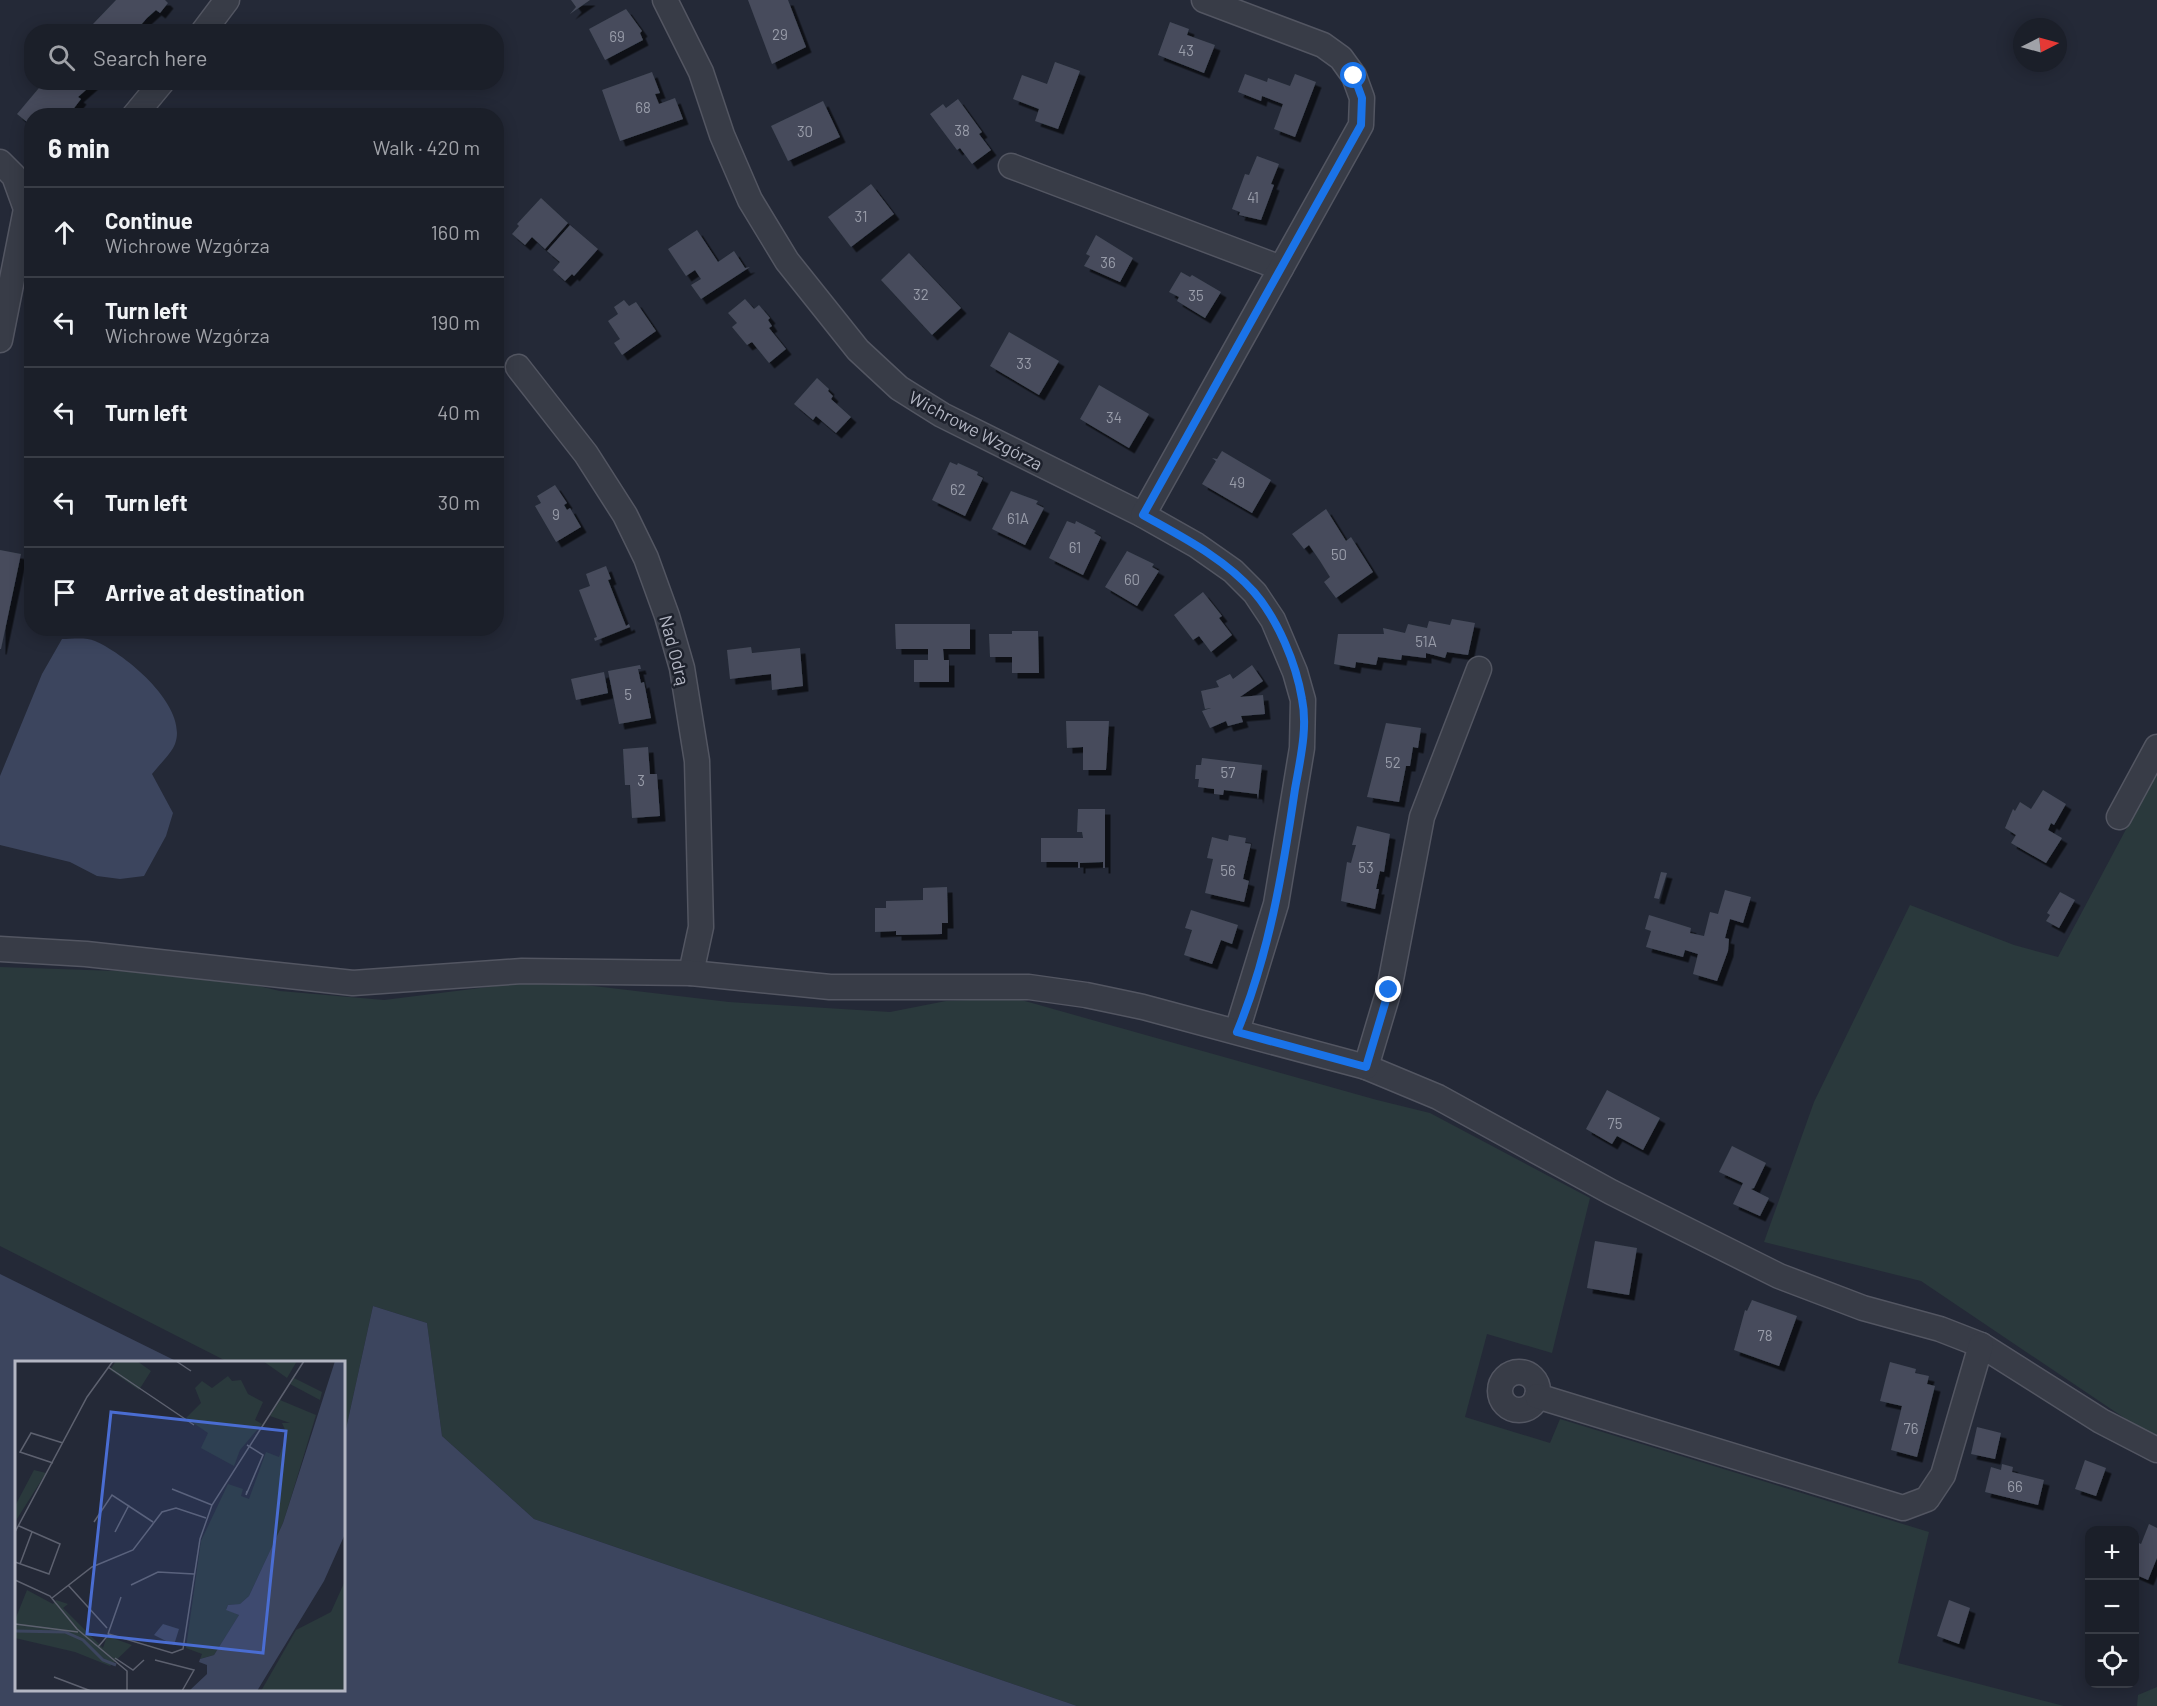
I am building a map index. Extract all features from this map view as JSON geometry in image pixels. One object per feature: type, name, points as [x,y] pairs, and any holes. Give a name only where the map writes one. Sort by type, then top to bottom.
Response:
[{"type":"street","points":[[209,24],[227,0]]},
{"type":"street","name":"Wichrowe Wzgórza","points":[[665,0],[701,72],[722,135],[750,201],[787,261],[858,350],[899,388],[942,415],[1143,515],[1196,545],[1233,571],[1255,593],[1273,620],[1286,649],[1303,700],[1302,748],[1276,904],[1237,1032]]},
{"type":"street","points":[[1143,515],[1361,125],[1362,98],[1354,76],[1341,58],[1323,45],[1204,0]]},
{"type":"street","points":[[141,108],[155,90]]},
{"type":"street","points":[[0,162],[24,190]]},
{"type":"street","points":[[1011,166],[1281,268]]},
{"type":"street","points":[[0,340],[24,231]]},
{"type":"street","name":"Nad Odrą","points":[[518,367],[586,454],[625,514],[646,558],[667,616],[682,668],[697,761],[701,927],[691,973]]},
{"type":"street","points":[[1366,1067],[1389,990],[1422,817],[1479,669]]},
{"type":"street","points":[[2119,817],[2157,747]]},
{"type":"street","points":[[0,949],[86,954],[353,983],[522,971],[691,973],[830,987],[1029,987],[1086,995],[1366,1067],[1438,1097],[1611,1192],[1779,1276],[1863,1308],[1940,1329],[1981,1345],[2101,1421],[2157,1450]]},
{"type":"street","points":[[1537,1396],[1903,1508],[1927,1499],[1943,1475],[1981,1345]]},
{"type":"shaded area","points":[[2157,771],[2157,1440],[1921,1281],[1764,1242],[1814,1102],[1910,905],[2014,945],[2058,957]]},
{"type":"shaded area","points":[[0,967],[205,974],[280,991],[384,1000],[543,980],[729,1002],[890,1012],[946,1001],[1014,998],[1430,1113],[1590,1198],[1552,1353],[1487,1334],[1465,1417],[1550,1443],[1560,1419],[1929,1532],[1898,1663],[2064,1706],[1077,1706],[534,1519],[442,1436],[427,1323],[373,1306],[345,1433],[345,1361],[226,1361],[0,1246]]},
{"type":"shaded area","points":[[2157,1687],[2157,1706],[2137,1706],[2138,1695]]},
{"type":"water","points":[[62,639],[95,641],[122,657],[151,683],[164,698],[173,714],[177,729],[175,744],[152,774],[173,813],[166,836],[144,876],[120,879],[97,876],[70,862],[0,845],[0,776],[42,674]]},
{"type":"water","points":[[0,1274],[176,1361],[15,1361],[15,1691],[345,1691],[345,1433],[373,1306],[427,1323],[442,1436],[534,1519],[1077,1706],[0,1706]]},
{"type":"building","points":[[116,0],[165,0],[168,3],[160,13],[156,10],[142,24],[93,24]]},
{"type":"building","points":[[571,0],[590,0],[570,14],[576,7]]},
{"type":"building","points":[[748,0],[788,0],[806,47],[772,64]]},
{"type":"building","points":[[626,9],[642,31],[640,33],[643,40],[605,60],[589,29]]},
{"type":"building","points":[[1170,22],[1189,29],[1187,35],[1215,45],[1204,73],[1158,55]]},
{"type":"building","points":[[1055,62],[1080,71],[1058,129],[1035,121],[1039,109],[1013,99],[1022,75],[1047,84]]},
{"type":"building","points":[[652,72],[660,93],[655,94],[659,104],[675,98],[683,119],[620,141],[602,90]]},
{"type":"building","points":[[1245,74],[1267,82],[1268,78],[1290,86],[1295,74],[1316,82],[1295,137],[1274,129],[1283,104],[1262,96],[1261,101],[1238,92]]},
{"type":"building","points":[[37,90],[86,90],[78,97],[81,99],[74,108],[24,108],[24,120],[17,114]]},
{"type":"building","points":[[958,99],[982,132],[979,134],[991,150],[972,164],[960,148],[957,150],[930,114],[943,104],[946,108]]},
{"type":"building","points":[[823,101],[840,137],[788,161],[771,126]]},
{"type":"building","points":[[1257,156],[1279,164],[1261,220],[1239,215],[1240,212],[1232,209],[1245,174],[1249,175]]},
{"type":"building","points":[[871,184],[894,214],[851,247],[828,217]]},
{"type":"building","points":[[541,198],[568,223],[545,249],[532,237],[525,245],[512,234],[519,226],[517,224]]},
{"type":"building","points":[[570,225],[598,249],[574,276],[572,274],[565,281],[553,270],[560,262],[547,251]]},
{"type":"building","points":[[697,230],[718,262],[734,251],[745,268],[750,267],[701,299],[691,285],[701,279],[695,270],[686,276],[668,249]]},
{"type":"building","points":[[1096,235],[1133,258],[1120,282],[1084,266],[1090,256],[1086,254]]},
{"type":"building","points":[[909,253],[961,308],[932,335],[881,280]]},
{"type":"building","points":[[1181,272],[1190,277],[1192,275],[1221,292],[1205,318],[1177,301],[1179,297],[1169,292]]},
{"type":"building","points":[[745,299],[754,309],[759,305],[770,318],[768,320],[772,326],[769,328],[786,349],[769,363],[752,342],[747,345],[732,327],[737,323],[728,313]]},
{"type":"building","points":[[624,300],[629,306],[636,302],[656,331],[622,355],[614,343],[620,339],[608,321],[618,314],[614,307]]},
{"type":"building","points":[[1009,332],[1059,361],[1039,395],[990,366]]},
{"type":"building","points":[[817,378],[829,389],[828,391],[833,396],[831,399],[851,417],[836,433],[816,416],[813,420],[794,404]]},
{"type":"building","points":[[1099,385],[1149,414],[1129,448],[1080,419]]},
{"type":"building","points":[[1222,451],[1271,480],[1252,513],[1202,484],[1216,461],[1212,458],[1217,459]]},
{"type":"building","points":[[950,462],[978,472],[977,475],[983,478],[965,516],[932,500]]},
{"type":"building","points":[[555,485],[567,503],[564,505],[567,510],[570,508],[581,527],[556,542],[535,506],[541,503],[537,496]]},
{"type":"building","points":[[1011,491],[1038,501],[1036,504],[1044,508],[1025,545],[992,529]]},
{"type":"building","points":[[1326,509],[1346,541],[1351,537],[1373,572],[1336,598],[1324,582],[1330,577],[1309,545],[1304,549],[1292,534]]},
{"type":"building","points":[[1067,521],[1075,524],[1076,521],[1096,531],[1094,533],[1101,537],[1083,575],[1049,558]]},
{"type":"building","points":[[0,550],[21,554],[1,649],[0,649]]},
{"type":"building","points":[[1127,551],[1154,564],[1152,567],[1159,571],[1137,606],[1105,587]]},
{"type":"building","points":[[606,566],[611,579],[608,580],[626,626],[629,624],[630,627],[595,641],[594,638],[597,637],[579,590],[590,586],[586,574]]},
{"type":"building","points":[[1203,592],[1222,616],[1219,618],[1232,635],[1211,652],[1199,636],[1193,640],[1174,615]]},
{"type":"building","points":[[1452,619],[1475,623],[1468,655],[1447,652],[1445,658],[1426,653],[1426,658],[1402,655],[1401,660],[1378,657],[1376,665],[1356,662],[1355,668],[1334,664],[1338,634],[1384,634],[1383,628],[1405,633],[1408,624],[1427,628],[1429,621],[1450,625]]},
{"type":"building","points":[[895,624],[970,624],[970,649],[943,649],[944,660],[949,660],[949,682],[914,682],[914,660],[928,660],[928,649],[896,649]]},
{"type":"building","points":[[1012,631],[1038,631],[1039,673],[1012,673],[1012,657],[990,657],[989,634],[1012,634]]},
{"type":"building","points":[[751,647],[752,653],[800,648],[803,686],[772,690],[771,674],[730,679],[727,650]]},
{"type":"building","points":[[640,665],[641,669],[638,669],[641,683],[644,682],[651,718],[619,724],[608,671]]},
{"type":"building","points":[[1252,665],[1263,681],[1240,697],[1263,695],[1265,714],[1241,716],[1243,722],[1228,726],[1226,721],[1210,728],[1202,711],[1211,708],[1205,709],[1201,691],[1219,687],[1216,681],[1230,674],[1233,679]]},
{"type":"building","points":[[604,672],[608,693],[576,700],[571,679]]},
{"type":"building","points":[[1066,721],[1109,721],[1106,770],[1083,770],[1083,747],[1067,748]]},
{"type":"building","points":[[1386,723],[1421,728],[1418,748],[1413,747],[1410,766],[1406,766],[1399,802],[1367,797]]},
{"type":"building","points":[[648,747],[650,774],[657,774],[660,816],[632,818],[630,785],[625,785],[623,749]]},
{"type":"building","points":[[1202,758],[1262,765],[1258,799],[1257,794],[1224,790],[1223,795],[1214,794],[1214,789],[1198,787],[1199,779],[1195,779],[1196,765],[1201,765]]},
{"type":"building","points":[[2043,790],[2066,804],[2054,825],[2051,823],[2048,830],[2062,838],[2046,863],[2011,843],[2016,835],[2005,828],[2013,809],[2015,811],[2020,802],[2031,809]]},
{"type":"building","points":[[1078,809],[1105,809],[1105,868],[1103,868],[1103,862],[1080,863],[1080,868],[1078,868],[1078,862],[1041,862],[1041,838],[1083,838],[1082,832],[1077,832]]},
{"type":"building","points":[[1357,826],[1390,834],[1384,872],[1380,871],[1376,889],[1379,889],[1375,909],[1341,901],[1347,862],[1351,863],[1356,845],[1352,845]]},
{"type":"building","points":[[1229,835],[1246,838],[1245,843],[1251,844],[1243,879],[1249,881],[1244,902],[1205,893],[1213,859],[1207,858],[1212,837],[1228,841]]},
{"type":"building","points":[[1661,872],[1667,873],[1659,899],[1654,898]]},
{"type":"building","points":[[947,887],[948,923],[942,923],[942,934],[896,935],[896,931],[875,932],[875,908],[886,908],[886,901],[923,900],[923,888]]},
{"type":"building","points":[[1725,890],[1751,897],[1743,923],[1730,919],[1725,938],[1729,939],[1728,951],[1717,981],[1693,974],[1698,954],[1685,950],[1683,957],[1646,947],[1651,931],[1645,929],[1649,915],[1691,928],[1690,933],[1704,936],[1710,912],[1718,914]]},
{"type":"building","points":[[2060,892],[2075,900],[2059,928],[2046,921],[2050,915],[2047,913]]},
{"type":"building","points":[[1191,910],[1238,925],[1232,944],[1221,940],[1212,964],[1184,955],[1192,930],[1185,928]]},
{"type":"building","points":[[1607,1090],[1660,1118],[1643,1150],[1617,1136],[1612,1144],[1586,1129]]},
{"type":"building","points":[[1732,1146],[1766,1163],[1754,1188],[1751,1189],[1769,1198],[1760,1216],[1733,1204],[1743,1183],[1719,1172]]},
{"type":"building","points":[[1595,1241],[1637,1248],[1629,1295],[1587,1288]]},
{"type":"building","points":[[1752,1300],[1797,1316],[1779,1366],[1734,1350],[1745,1310],[1747,1311]]},
{"type":"building","points":[[1890,1362],[1916,1369],[1915,1373],[1929,1376],[1927,1384],[1935,1386],[1917,1457],[1891,1450],[1902,1406],[1880,1401]]},
{"type":"building","points":[[1977,1427],[2001,1433],[1995,1459],[1971,1454]]},
{"type":"building","points":[[2085,1460],[2106,1468],[2096,1496],[2075,1489]]},
{"type":"building","points":[[2002,1464],[2013,1467],[2012,1472],[2044,1480],[2038,1505],[1985,1492],[1991,1467],[2001,1470]]},
{"type":"building","points":[[2149,1524],[2157,1528],[2157,1558],[2148,1580],[2139,1576],[2139,1543],[2141,1544]]},
{"type":"building","points":[[1949,1600],[1970,1608],[1959,1644],[1937,1636]]},
{"type":"route","points":[[1354,76],[1362,98],[1361,125],[1143,515],[1196,545],[1233,571],[1255,593],[1273,620],[1295,672],[1303,700],[1302,748],[1276,904],[1237,1032],[1366,1067],[1389,990]]}]
